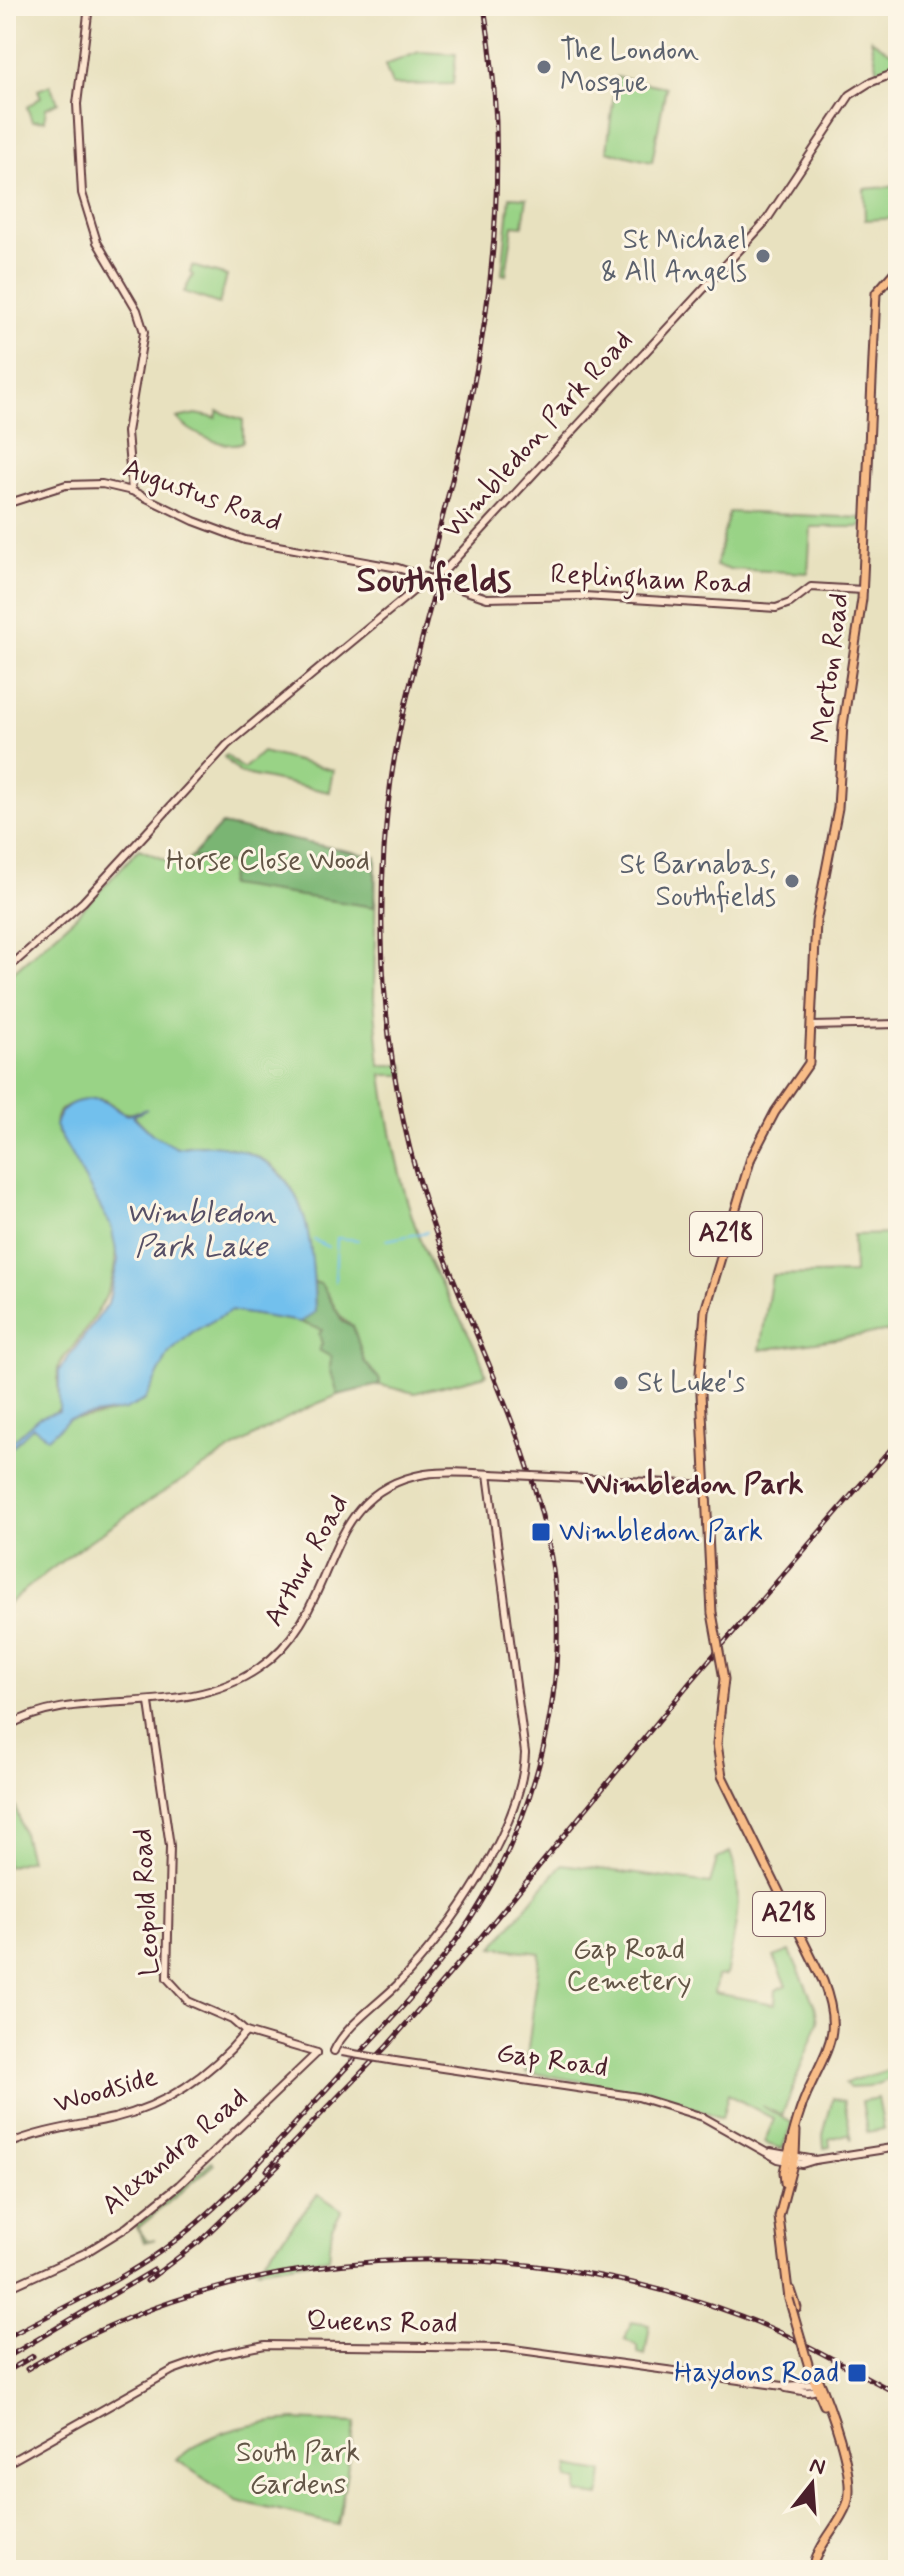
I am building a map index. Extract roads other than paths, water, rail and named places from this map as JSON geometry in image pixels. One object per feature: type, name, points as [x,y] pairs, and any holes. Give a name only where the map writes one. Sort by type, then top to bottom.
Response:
[{"type":"main road","name":"Merton Road","points":[[707,1485],[700,1370],[708,1296],[751,1158],[775,1112],[802,1078],[809,1063],[816,922],[838,808],[843,725],[863,590],[876,293],[898,268]]},
{"type":"main road","name":"A218","points":[[707,1485],[709,1587],[724,1679],[717,1744],[722,1776],[823,1981],[833,2015],[831,2046],[807,2094],[796,2131],[779,2217],[788,2284],[814,2373],[847,2461],[850,2493],[845,2509],[823,2540],[813,2570]]},
{"type":"street","points":[[89,6],[77,104],[82,193],[97,242],[137,310],[144,332],[127,432],[132,491]]},
{"type":"street","name":"Wimbledon Park Road","points":[[6,970],[83,902],[227,745],[449,566],[762,227],[850,95],[869,83],[898,72]]},
{"type":"street","name":"Augustus Road","points":[[6,504],[79,483],[132,491],[194,521],[245,540],[387,566],[432,578]]},
{"type":"street","name":"Replingham Road","points":[[432,578],[487,598],[568,595],[771,608],[790,603],[807,588],[863,590]]},
{"type":"street","points":[[812,1026],[898,1024]]},
{"type":"street","name":"Arthur Road","points":[[6,1727],[74,1708],[149,1703],[204,1694],[240,1679],[270,1659],[306,1617],[346,1527],[355,1511],[376,1491],[427,1474],[707,1485]]},
{"type":"street","points":[[338,2051],[422,1959],[471,1892],[501,1833],[525,1763],[488,1474]]},
{"type":"street","name":"Leopold Road","points":[[149,1703],[170,1846],[167,1978],[188,2001],[232,2020],[246,2032],[317,2053]]},
{"type":"street","name":"Woodside","points":[[6,2145],[52,2130],[118,2117],[167,2098],[219,2062],[246,2032]]},
{"type":"street","name":"Gap Road","points":[[317,2053],[338,2051],[638,2097],[703,2117],[770,2152],[808,2164],[815,2160],[898,2147]]},
{"type":"street","name":"Alexandra Road","points":[[6,2289],[85,2253],[127,2227],[179,2185],[317,2053]]},
{"type":"street","name":"Queens Road","points":[[6,2464],[183,2366],[233,2351],[284,2344],[506,2348],[783,2386],[819,2387]]},
{"type":"water","name":"Wimbledon Park Lake","points":[[95,1099],[128,1115],[147,1109],[133,1116],[152,1134],[177,1148],[211,1145],[237,1149],[267,1163],[284,1178],[304,1218],[312,1265],[315,1312],[300,1322],[230,1311],[191,1333],[169,1353],[145,1400],[125,1410],[69,1419],[48,1438],[33,1427],[6,1453],[6,1447],[38,1418],[59,1411],[59,1370],[108,1304],[118,1260],[111,1226],[55,1126],[69,1105]]},
{"type":"waterway","points":[[387,1240],[427,1232]]},
{"type":"waterway","points":[[335,1282],[337,1238],[358,1240]]},
{"type":"waterway","points":[[314,1240],[328,1247]]},
{"type":"railway","points":[[430,568],[471,398],[493,252],[497,153],[491,55],[484,6]]},
{"type":"railway","points":[[6,2338],[106,2285],[164,2249],[207,2214],[266,2155],[408,2001],[455,1942],[504,1858],[524,1812],[539,1765],[550,1717],[556,1668],[557,1618],[553,1570],[544,1525],[518,1439],[450,1270],[417,1174],[403,1119],[386,1007],[382,893],[391,780],[404,709],[434,593]]},
{"type":"railway","points":[[267,2170],[387,2046],[471,1949],[687,1686],[898,1441]]},
{"type":"railway","points":[[147,2281],[200,2241],[279,2165]]},
{"type":"railway","points":[[27,2369],[109,2326],[195,2294],[285,2273],[377,2262],[470,2261],[562,2269],[653,2288],[761,2324],[898,2394]]},
{"type":"railway","points":[[6,2358],[154,2270]]},
{"type":"railway","points":[[6,2372],[33,2356]]},
{"type":"place","name":"The London Mosque","points":[[544,67]]},
{"type":"place","name":"St Michael & All Angels","points":[[763,256]]},
{"type":"place","name":"St Barnabas, Southfields","points":[[792,881]]},
{"type":"place","name":"St Luke's","points":[[621,1383]]},
{"type":"place","name":"Wimbledon Park","points":[[541,1532]]},
{"type":"place","name":"Haydons Road","points":[[857,2373]]},
{"type":"district","name":"Southfields","points":[[434,581]]},
{"type":"district","name":"Wimbledon Park","points":[[694,1484]]},
{"type":"park label","name":"Horse Close Wood","points":[[268,861]]},
{"type":"park label","name":"Gap Road Cemetery","points":[[629,1966]]},
{"type":"park label","name":"South Park Gardens","points":[[298,2469]]}]
